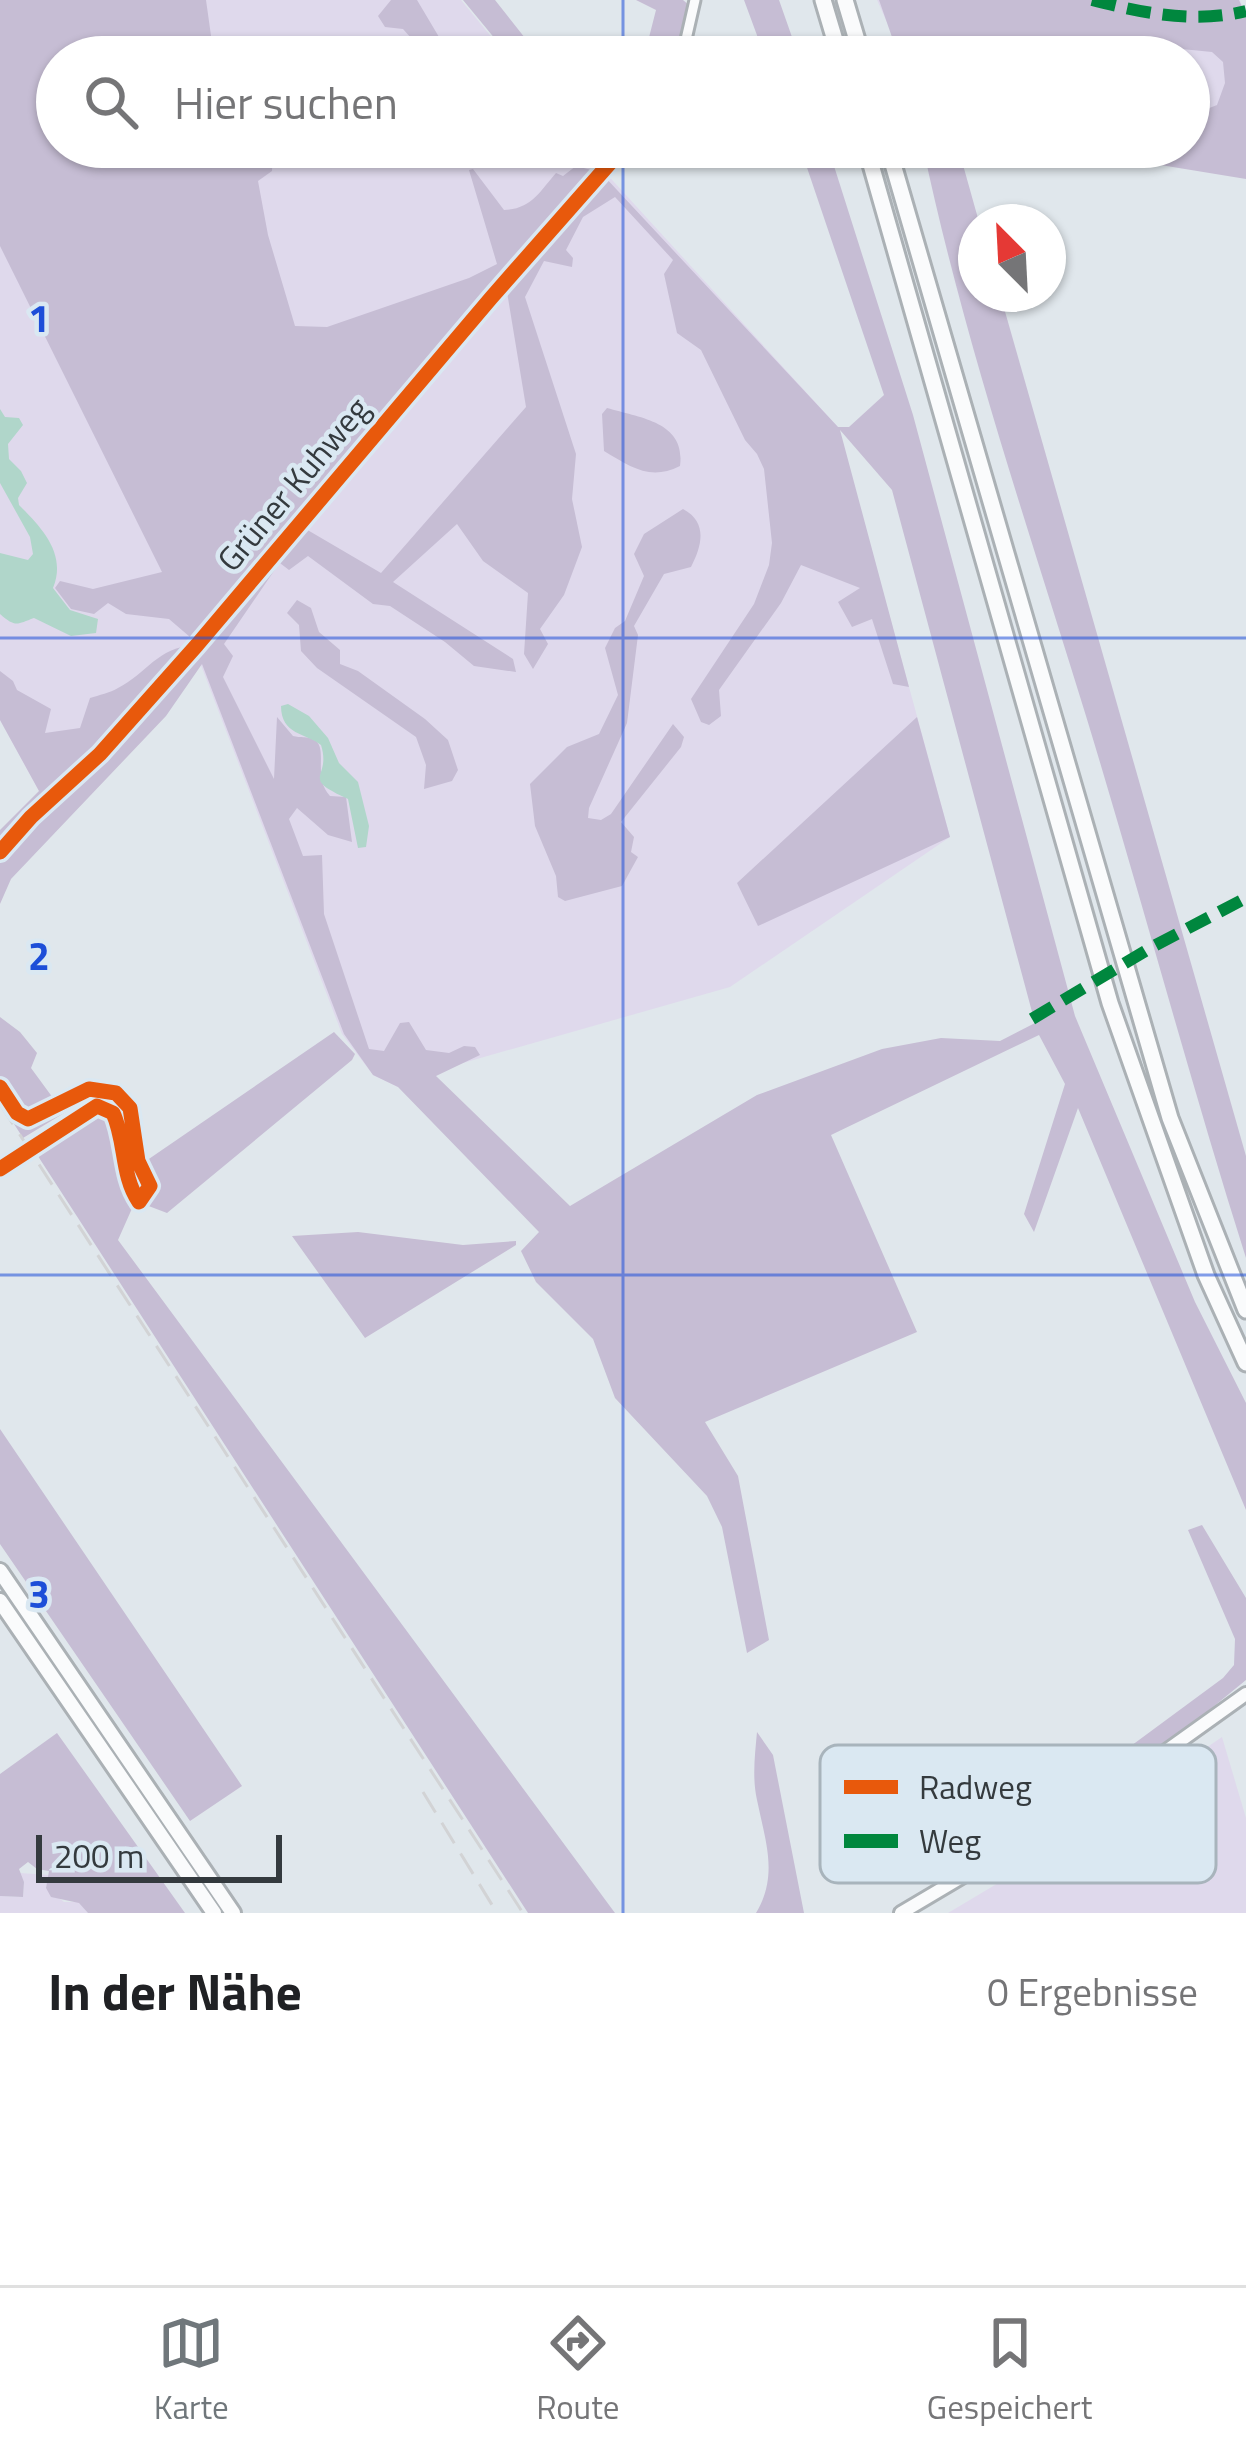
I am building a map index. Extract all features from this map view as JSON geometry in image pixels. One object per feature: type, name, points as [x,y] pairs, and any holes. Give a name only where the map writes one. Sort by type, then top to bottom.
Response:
[{"type":"highway","points":[[823,0],[834,36]]},
{"type":"highway","points":[[845,0],[856,36]]},
{"type":"highway","points":[[872,168],[1110,1004],[1205,1275],[1246,1363]]},
{"type":"highway","points":[[894,168],[1130,984],[1190,1172],[1246,1310]]},
{"type":"main road","points":[[0,1570],[233,1913]]},
{"type":"main road","points":[[0,1601],[214,1913]]},
{"type":"main road","points":[[1175,1745],[1246,1694]]},
{"type":"main road","points":[[902,1913],[952,1883]]},
{"type":"street","points":[[687,36],[695,0]]},
{"type":"street","name":"Grüner Kuhweg","points":[[0,852],[100,754],[197,645],[605,168]]},
{"type":"street","points":[[0,1087],[17,1113],[28,1119],[89,1089],[116,1093],[133,1117],[138,1161],[149,1181],[148,1192],[139,1202],[132,1192],[118,1123],[104,1108],[87,1109],[2,1167]]},
{"type":"shaded area","points":[[0,0],[461,0],[491,36],[36,36],[36,168],[601,168],[838,427],[950,837],[730,987],[463,1063],[398,1087],[373,1075],[342,1034],[194,647],[39,791],[0,720]]},
{"type":"shaded area","points":[[0,0],[206,0],[211,36],[36,36],[36,168],[272,168],[258,181],[268,235],[295,326],[327,327],[497,264],[469,170],[473,169],[504,210],[529,203],[556,173],[563,176],[573,168],[599,172],[197,643],[169,619],[126,614],[108,603],[94,614],[71,609],[55,588],[60,581],[93,589],[162,572],[0,246]]},
{"type":"shaded area","points":[[391,0],[417,0],[438,36],[409,36],[403,29],[385,27],[378,16]]},
{"type":"shaded area","points":[[463,0],[495,0],[523,36],[493,36]]},
{"type":"shaded area","points":[[636,0],[683,0],[690,6],[684,36],[649,36],[656,10]]},
{"type":"shaded area","points":[[744,0],[779,0],[792,36],[757,36]]},
{"type":"shaded area","points":[[877,0],[1240,0],[1246,18],[1246,141],[1210,145],[1210,36],[900,36],[890,29]]},
{"type":"shaded area","points":[[879,0],[1239,0],[1246,16],[1246,179],[1179,168],[1210,168],[1210,108],[1217,105],[1225,83],[1223,62],[1210,52],[1210,36],[892,36]]},
{"type":"shaded area","points":[[807,168],[835,168],[913,415],[1075,1016],[1195,1302],[1246,1403],[1246,1510],[1078,1108],[1034,1232],[1024,1214],[1065,1084],[1039,1035],[831,1135],[917,1332],[705,1422],[738,1476],[769,1640],[747,1653],[722,1527],[707,1496],[615,1398],[593,1339],[536,1282],[521,1251],[539,1232],[398,1087],[373,1075],[344,1034],[202,664],[166,716],[11,879],[0,904],[0,830],[39,791],[0,720],[0,671],[17,690],[51,709],[45,733],[80,728],[90,698],[118,688],[172,650],[194,646],[271,560],[276,568],[224,644],[233,656],[223,677],[274,779],[277,717],[293,736],[318,744],[325,788],[330,796],[346,797],[352,842],[328,835],[297,808],[289,819],[303,856],[322,855],[324,914],[369,1049],[384,1051],[400,1023],[409,1022],[426,1050],[449,1053],[475,1047],[480,1055],[436,1076],[570,1206],[757,1095],[882,1049],[941,1038],[1000,1041],[1035,1023],[892,490],[840,430],[909,687],[893,684],[872,619],[852,627],[838,602],[860,588],[801,565],[781,603],[719,690],[721,716],[709,725],[701,722],[691,699],[754,604],[769,565],[772,543],[764,469],[701,350],[677,333],[664,274],[673,260],[615,197],[583,217],[566,250],[573,258],[572,267],[544,261],[525,297],[576,454],[572,499],[582,547],[564,595],[540,629],[548,644],[533,669],[524,654],[528,593],[483,561],[457,524],[393,582],[513,659],[516,672],[474,666],[390,606],[373,604],[308,556],[289,570],[272,557],[299,525],[381,573],[526,407],[506,286],[604,176],[838,427],[849,427],[884,395]]},
{"type":"shaded area","points":[[928,168],[964,168],[974,204],[958,204],[958,290]]},
{"type":"shaded area","points":[[964,312],[1005,312],[1246,1156],[1246,1258],[1106,784]]},
{"type":"shaded area","points":[[607,408],[669,431],[680,451],[680,466],[650,472],[604,451],[602,414]]},
{"type":"shaded area","points":[[0,409],[5,417],[19,418],[23,425],[8,444],[9,459],[27,483],[19,505],[44,532],[54,553],[57,576],[53,588],[70,610],[98,619],[96,633],[71,636],[34,618],[17,624],[0,614],[0,553],[28,560],[33,554],[30,537],[0,483]]},
{"type":"shaded area","points":[[683,509],[699,528],[698,551],[691,567],[664,574],[634,626],[638,635],[627,723],[588,818],[601,820],[611,814],[673,724],[684,737],[681,747],[621,822],[634,837],[631,852],[638,857],[622,886],[565,901],[558,897],[556,876],[535,826],[530,784],[567,747],[599,734],[618,695],[605,648],[615,628],[625,621],[644,576],[634,554],[644,534]]},
{"type":"shaded area","points":[[297,600],[311,608],[319,632],[340,650],[340,664],[358,671],[448,740],[458,770],[452,781],[424,789],[426,765],[416,737],[317,668],[301,651],[299,625],[287,613]]},
{"type":"shaded area","points":[[288,704],[309,716],[328,738],[339,763],[358,782],[369,826],[366,847],[358,848],[348,799],[320,781],[321,745],[285,723],[281,706]]},
{"type":"shaded area","points":[[917,717],[950,837],[758,926],[737,883]]},
{"type":"shaded area","points":[[0,1017],[37,1053],[31,1068],[53,1098],[81,1085],[109,1093],[128,1111],[133,1158],[147,1185],[139,1187],[125,1134],[110,1104],[84,1101],[23,1138],[0,1102]]},
{"type":"shaded area","points":[[334,1032],[355,1054],[352,1060],[167,1213],[146,1205],[154,1185],[143,1163]]},
{"type":"shaded area","points":[[97,1109],[113,1128],[134,1204],[118,1240],[615,1913],[528,1913],[34,1150],[78,1117]]},
{"type":"shaded area","points":[[358,1232],[463,1245],[516,1241],[516,1245],[365,1338],[292,1236]]},
{"type":"shaded area","points":[[0,1429],[242,1786],[190,1821],[0,1544]]},
{"type":"shaded area","points":[[1202,1525],[1246,1598],[1246,1680],[1164,1745],[1132,1745],[1234,1665],[1235,1639],[1188,1530]]},
{"type":"shaded area","points":[[757,1732],[773,1755],[804,1913],[756,1913],[769,1871],[755,1783]]},
{"type":"shaded area","points":[[57,1733],[185,1913],[88,1913],[79,1903],[51,1897],[46,1888],[49,1871],[28,1862],[19,1869],[23,1897],[0,1896],[0,1774]]},
{"type":"shaded area","points":[[1222,1737],[1246,1818],[1246,1913],[948,1913],[998,1883],[1216,1883],[1216,1745],[1210,1745]]},
{"type":"shaded area","points":[[20,1873],[49,1875],[46,1888],[64,1902],[79,1902],[88,1913],[0,1913],[0,1896],[23,1897]]},
{"type":"railway","points":[[0,1104],[523,1913]]},
{"type":"railway","points":[[423,1792],[497,1913]]},
{"type":"marked path","points":[[1092,0],[1188,17],[1246,11]]},
{"type":"marked path","points":[[1032,1019],[1152,947],[1246,898]]},
{"type":"cycle path","points":[[0,852],[100,754],[197,645],[606,168]]},
{"type":"cycle path","points":[[0,1087],[17,1113],[28,1119],[89,1089],[116,1093],[130,1108],[138,1161],[150,1186],[139,1202],[129,1181],[113,1113],[97,1106],[0,1169]]}]
